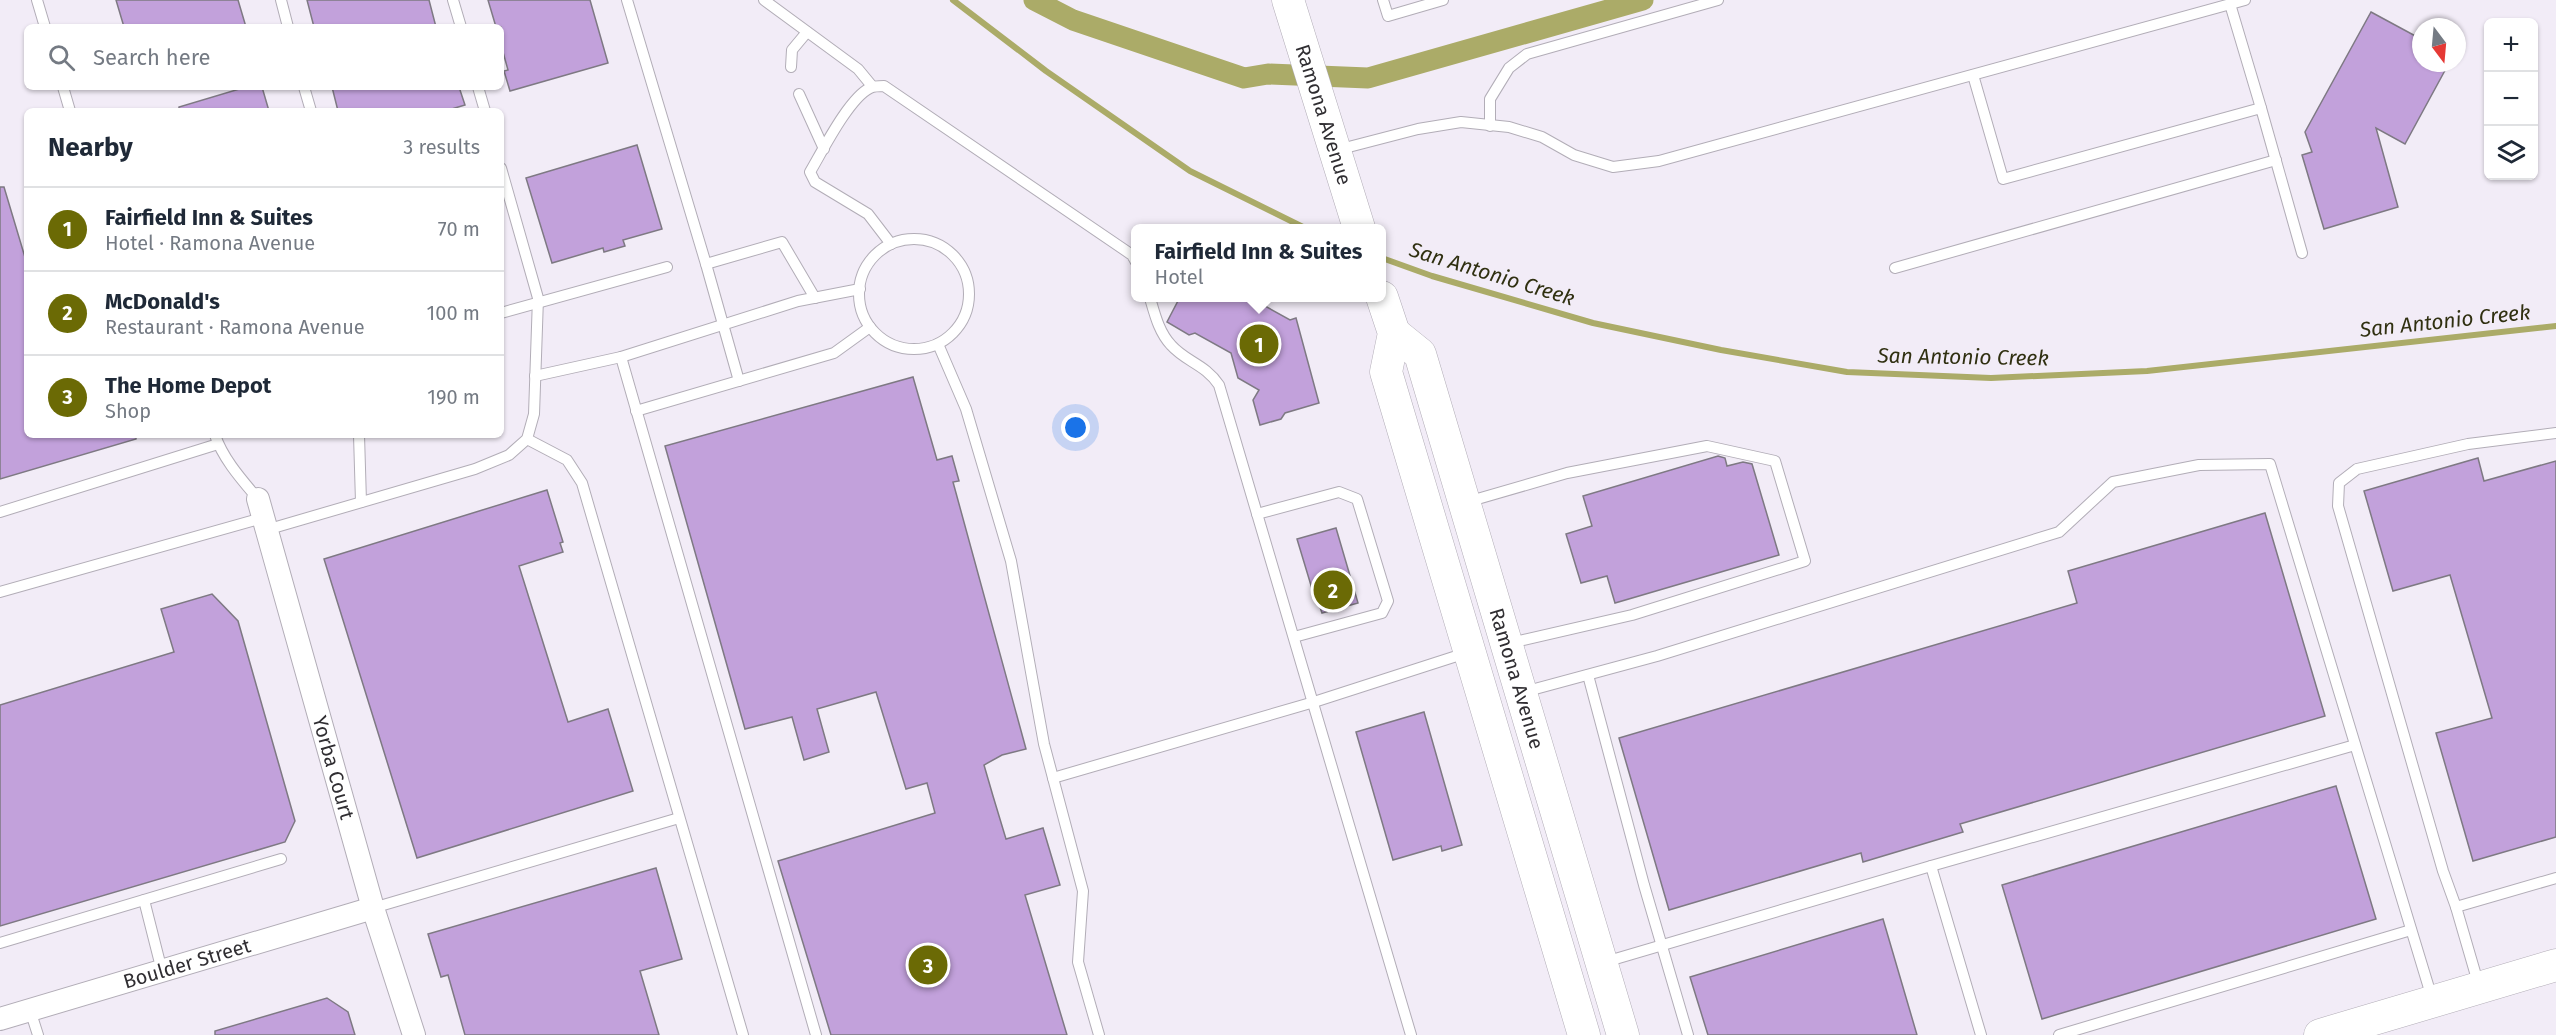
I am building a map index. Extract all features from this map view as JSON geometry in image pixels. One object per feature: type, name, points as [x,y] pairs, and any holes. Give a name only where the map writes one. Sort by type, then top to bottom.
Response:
[{"type":"main road","name":"Ramona Avenue","points":[[1292,14],[1358,224]]},
{"type":"main road","points":[[1384,302],[1394,333]]},
{"type":"main road","name":"Ramona Avenue","points":[[1584,1035],[1386,372],[1394,333],[1419,354],[1623,1035]]},
{"type":"main road","points":[[1470,652],[1506,643]]},
{"type":"main road","points":[[2320,1035],[2556,965]]},
{"type":"street","name":"Yorba Court","points":[[262,516],[373,908],[414,1035]]},
{"type":"street","name":"Boulder Street","points":[[0,1019],[373,908]]},
{"type":"lane","points":[[37,0],[44,24]]},
{"type":"lane","points":[[281,0],[287,24]]},
{"type":"lane","points":[[453,0],[460,24]]},
{"type":"lane","points":[[627,0],[739,381]]},
{"type":"lane","points":[[764,0],[858,69],[872,86]]},
{"type":"lane","points":[[1383,0],[1388,16],[1443,0]]},
{"type":"lane","points":[[1490,126],[1490,99],[1509,68],[1527,54],[1718,0]]},
{"type":"lane","points":[[1337,161],[1418,129],[1461,122],[1509,127],[1542,137],[1574,155],[1613,167],[1659,161],[2245,0]]},
{"type":"lane","points":[[2230,4],[2302,253]]},
{"type":"lane","points":[[791,68],[792,50],[807,32]]},
{"type":"lane","points":[[1973,75],[2003,178],[2261,108]]},
{"type":"lane","points":[[891,244],[868,214],[815,182],[810,172],[859,96],[872,86],[884,86],[1131,254]]},
{"type":"lane","points":[[64,90],[69,108]]},
{"type":"lane","points":[[305,90],[310,108]]},
{"type":"lane","points":[[479,90],[484,108]]},
{"type":"lane","points":[[799,94],[824,149]]},
{"type":"lane","points":[[1895,268],[2276,160]]},
{"type":"lane","points":[[0,592],[262,516],[361,502],[475,469],[509,455],[527,439],[534,414],[538,302],[504,179]]},
{"type":"lane","points":[[912,238],[933,242],[952,253],[965,270],[970,291],[967,313],[955,332],[938,344],[916,350],[895,346],[876,335],[864,318],[858,297],[861,275],[873,256],[891,244],[912,238]]},
{"type":"lane","points":[[706,264],[783,242],[815,298]]},
{"type":"lane","points":[[504,312],[667,267]]},
{"type":"lane","points":[[535,376],[621,357],[815,298],[860,289]]},
{"type":"lane","points":[[1151,302],[1160,331],[1173,347],[1209,371],[1219,385],[1411,1035]]},
{"type":"lane","points":[[636,411],[834,353],[870,327]]},
{"type":"lane","points":[[938,344],[966,409],[1005,538],[1019,596],[1044,744],[1083,891],[1078,963],[1099,1035]]},
{"type":"lane","points":[[621,357],[816,1035]]},
{"type":"lane","points":[[2480,988],[2338,506],[2340,483],[2357,469],[2468,444],[2556,433]]},
{"type":"lane","points":[[359,438],[361,502]]},
{"type":"lane","points":[[0,512],[217,439],[262,516]]},
{"type":"lane","points":[[527,439],[567,460],[582,483],[743,1035]]},
{"type":"lane","points":[[1464,503],[1567,473],[1707,446],[1775,461],[1805,561],[1632,615],[1506,643]]},
{"type":"lane","points":[[1521,692],[1669,652],[2059,532],[2113,482],[2199,465],[2270,464],[2433,1001]]},
{"type":"lane","points":[[1257,514],[1339,492],[1357,499],[1389,601],[1382,613],[1294,637]]},
{"type":"lane","points":[[1053,778],[1314,702],[1470,652]]},
{"type":"lane","points":[[1588,675],[1662,946],[1689,1035]]},
{"type":"lane","points":[[1602,963],[2355,745]]},
{"type":"lane","points":[[373,908],[679,818]]},
{"type":"lane","points":[[0,943],[281,859]]},
{"type":"lane","points":[[1931,866],[1981,1035]]},
{"type":"lane","points":[[2456,907],[2556,878]]},
{"type":"lane","points":[[144,900],[162,970]]},
{"type":"lane","points":[[2059,1035],[2411,930]]},
{"type":"lane","points":[[30,1010],[38,1035]]},
{"type":"building","points":[[116,0],[238,0],[245,24],[123,24]]},
{"type":"building","points":[[307,0],[429,0],[435,24],[313,24]]},
{"type":"building","points":[[488,0],[590,0],[608,63],[510,91],[504,71],[508,70],[504,56],[504,24],[495,24]]},
{"type":"building","points":[[2371,12],[2412,34],[2412,72],[2444,72],[2405,144],[2376,128],[2398,207],[2324,229],[2302,155],[2312,152],[2305,132]]},
{"type":"building","points":[[236,90],[263,90],[268,108],[179,108]]},
{"type":"building","points":[[333,90],[460,90],[465,105],[455,108],[337,108]]},
{"type":"building","points":[[637,145],[662,229],[623,240],[625,246],[604,252],[603,248],[552,263],[526,178]]},
{"type":"building","points":[[0,187],[4,187],[24,254],[24,438],[136,439],[0,479]]},
{"type":"building","points":[[1177,302],[1258,302],[1290,320],[1296,318],[1319,403],[1285,413],[1281,419],[1260,425],[1253,400],[1259,390],[1238,378],[1231,353],[1195,333],[1189,335],[1167,322]]},
{"type":"building","points":[[913,377],[937,460],[952,456],[959,481],[953,482],[1026,749],[1002,755],[984,765],[1006,839],[1043,828],[1060,885],[1025,895],[1067,1035],[831,1035],[778,861],[935,813],[927,783],[906,789],[876,692],[817,709],[829,752],[804,760],[792,717],[745,729],[665,446]]},
{"type":"building","points":[[1718,456],[1725,458],[1727,466],[1743,462],[1752,464],[1779,555],[1615,603],[1607,576],[1581,583],[1566,534],[1592,526],[1583,496]]},
{"type":"building","points":[[2478,458],[2484,481],[2556,461],[2556,837],[2473,861],[2436,733],[2492,718],[2450,575],[2393,591],[2364,491]]},
{"type":"building","points":[[547,490],[563,542],[560,543],[563,552],[519,566],[568,722],[608,709],[633,791],[417,858],[324,559]]},
{"type":"building","points":[[2265,513],[2325,716],[1960,824],[1963,832],[1863,862],[1861,853],[1669,910],[1619,738],[2077,603],[2068,571]]},
{"type":"building","points":[[1336,528],[1358,603],[1322,613],[1315,592],[1313,592],[1297,539]]},
{"type":"building","points":[[212,594],[238,621],[295,821],[285,842],[0,926],[0,705],[174,652],[161,609]]},
{"type":"building","points":[[1424,712],[1462,845],[1442,851],[1441,846],[1393,860],[1356,732]]},
{"type":"building","points":[[2336,786],[2376,919],[2042,1019],[2002,885]]},
{"type":"building","points":[[656,868],[682,959],[640,971],[659,1035],[465,1035],[448,975],[441,977],[428,934]]},
{"type":"building","points":[[1883,919],[1917,1035],[1708,1035],[1690,977]]},
{"type":"building","points":[[327,998],[348,1012],[355,1035],[215,1035],[215,1031]]},
{"type":"waterway","name":"San Antonio Creek","points":[[953,0],[1046,71],[1190,171],[1297,224]]},
{"type":"waterway","points":[[1034,0],[1073,20],[1244,78],[1268,74],[1368,78],[1643,0]]},
{"type":"waterway","name":"San Antonio Creek","points":[[1386,259],[1432,276],[1593,323],[1721,350],[1847,372],[1991,378],[2147,371],[2556,326]]},
{"type":"place","name":"Fairfield Inn & Suites","points":[[1259,344]]},
{"type":"place","name":"McDonald's","points":[[1333,590]]},
{"type":"place","name":"The Home Depot","points":[[928,965]]}]
